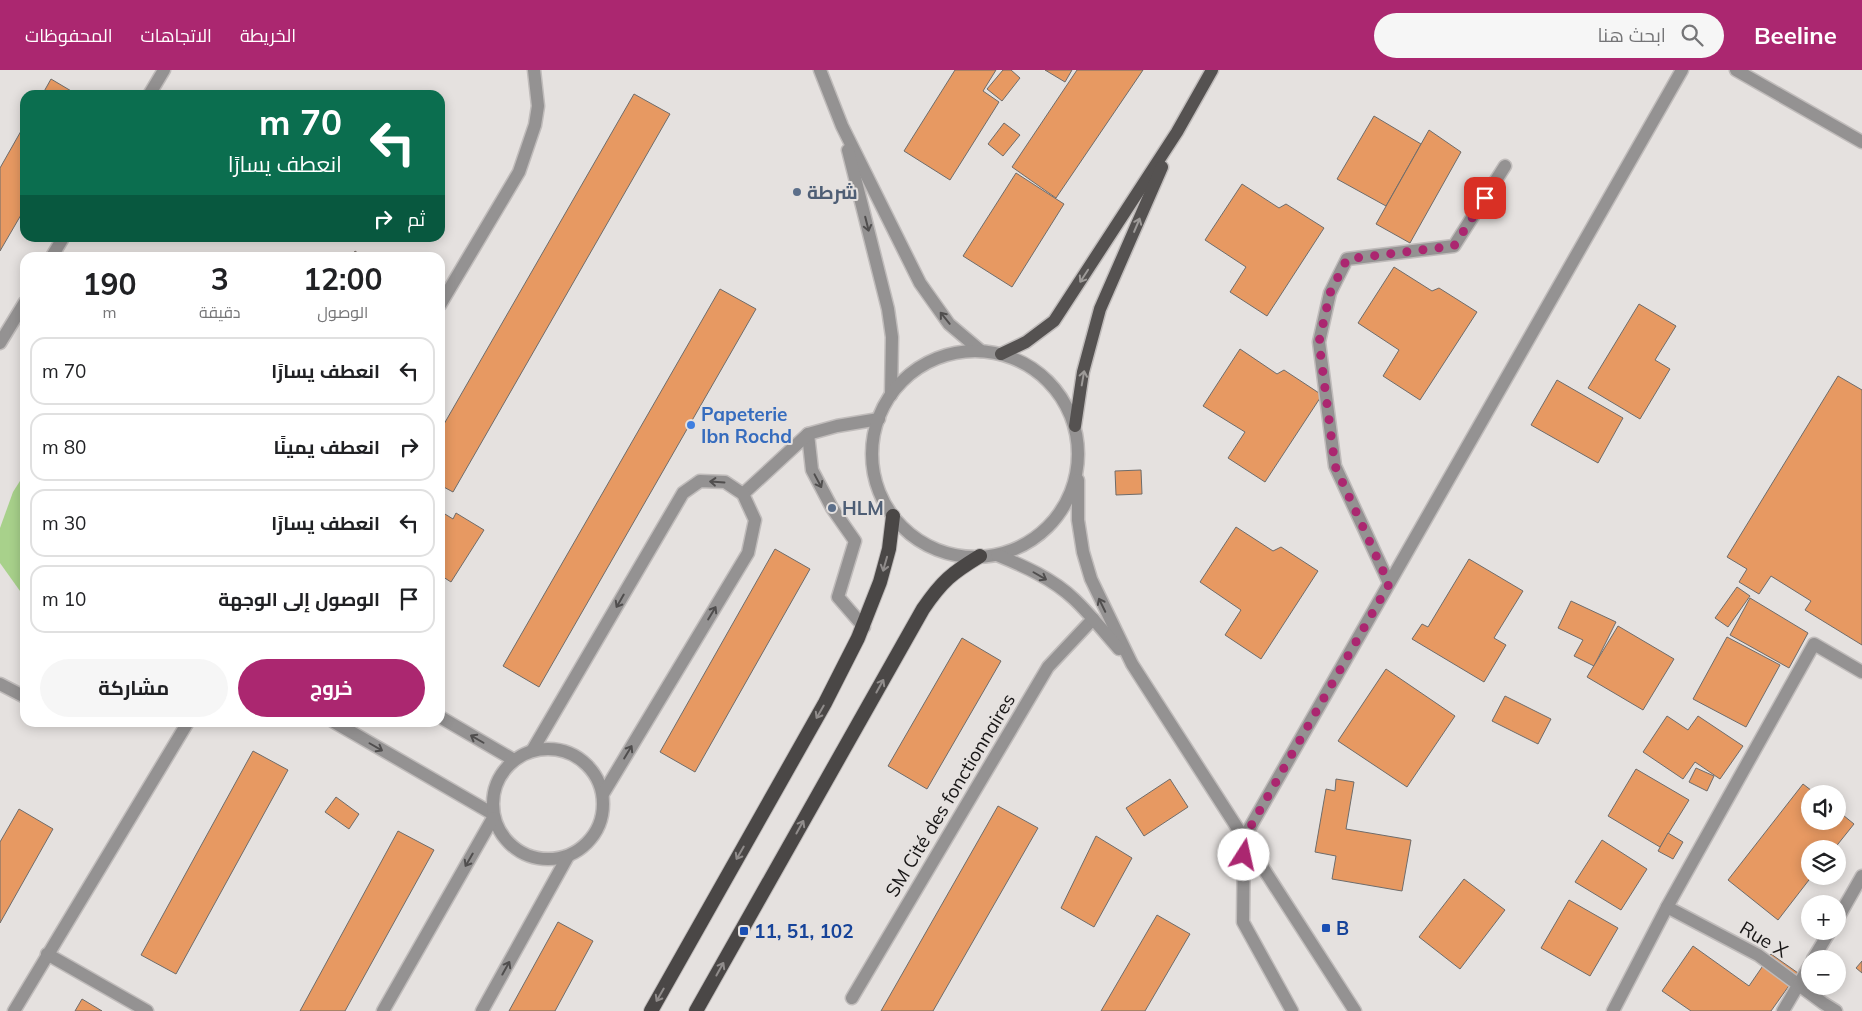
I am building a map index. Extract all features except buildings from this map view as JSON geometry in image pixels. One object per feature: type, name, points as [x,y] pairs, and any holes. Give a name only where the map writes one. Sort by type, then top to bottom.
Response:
[{"type":"highway","points":[[650,1011],[825,703],[864,626],[889,549],[893,516]]},
{"type":"highway","points":[[696,1011],[924,608],[936,590],[950,575],[980,556]]},
{"type":"main road","points":[[1001,354],[1026,342],[1054,321],[1177,132],[1212,70]]},
{"type":"main road","points":[[1075,426],[1084,372],[1100,309],[1177,132]]},
{"type":"street","points":[[152,90],[164,70]]},
{"type":"street","points":[[445,297],[519,172],[535,126],[538,106],[534,70]]},
{"type":"street","points":[[820,70],[842,126],[920,283],[949,324],[980,351]]},
{"type":"street","points":[[1292,1011],[1243,922],[1244,838],[1682,70]]},
{"type":"street","points":[[1736,70],[1862,142]]},
{"type":"street","points":[[842,126],[888,309],[892,337],[891,395]]},
{"type":"street","points":[[1389,584],[1335,466],[1319,342],[1330,293],[1347,259],[1454,246],[1505,166]]},
{"type":"street","points":[[0,343],[20,310]]},
{"type":"street","points":[[1079,457],[1074,484],[1063,508],[1045,530],[1022,546],[997,555],[960,556],[939,550],[913,536],[893,516],[880,494],[873,469],[873,443],[879,418],[891,395],[915,371],[940,357],[960,352],[980,351],[1001,354],[1026,364],[1048,380],[1065,401],[1075,426],[1079,457],[1078,520],[1083,552],[1094,586],[1132,664],[1355,1011]]},
{"type":"street","points":[[744,494],[808,434],[879,418]]},
{"type":"street","points":[[808,434],[812,470],[832,508],[855,540],[838,597],[864,626]]},
{"type":"street","points":[[532,751],[683,493],[700,481],[725,482],[744,494],[755,520],[748,553],[603,794]]},
{"type":"street","points":[[997,555],[1019,564],[1046,579],[1073,598],[1132,664]]},
{"type":"street","name":"SM Cité des fonctionnaires","points":[[852,998],[1048,667],[1093,619]]},
{"type":"street","points":[[1613,1011],[1667,907],[1814,644],[1862,672]]},
{"type":"street","points":[[0,684],[20,694]]},
{"type":"street","points":[[445,720],[514,760]]},
{"type":"street","points":[[14,1011],[185,727]]},
{"type":"street","points":[[342,727],[493,816]]},
{"type":"street","points":[[550,748],[569,752],[584,762],[596,777],[603,794],[604,806],[598,829],[590,841],[580,850],[568,856],[550,860],[531,857],[514,849],[501,835],[493,816],[492,799],[496,784],[503,771],[514,760],[532,751],[550,748]]},
{"type":"street","points":[[383,1011],[493,816]]},
{"type":"street","points":[[482,1011],[568,856]]},
{"type":"street","points":[[1846,904],[1862,876]]},
{"type":"street","name":"Rue X","points":[[1667,907],[1758,955],[1836,1011]]},
{"type":"street","points":[[47,954],[147,1011]]},
{"type":"street","points":[[1783,1011],[1801,980]]},
{"type":"green space","points":[[20,481],[20,591],[0,563],[0,528],[13,492]]},
{"type":"place","name":"شرطة","points":[[797,192]]},
{"type":"place","name":"Papeterie Ibn Rochd","points":[[691,425]]},
{"type":"place","name":"HLM","points":[[832,508]]},
{"type":"place","name":"B","points":[[1326,928]]},
{"type":"place","name":"11, 51, 102","points":[[744,931]]},
{"type":"route","points":[[1244,855],[1244,838],[1389,584],[1335,466],[1319,342],[1330,293],[1347,259],[1454,246],[1485,198]]}]
